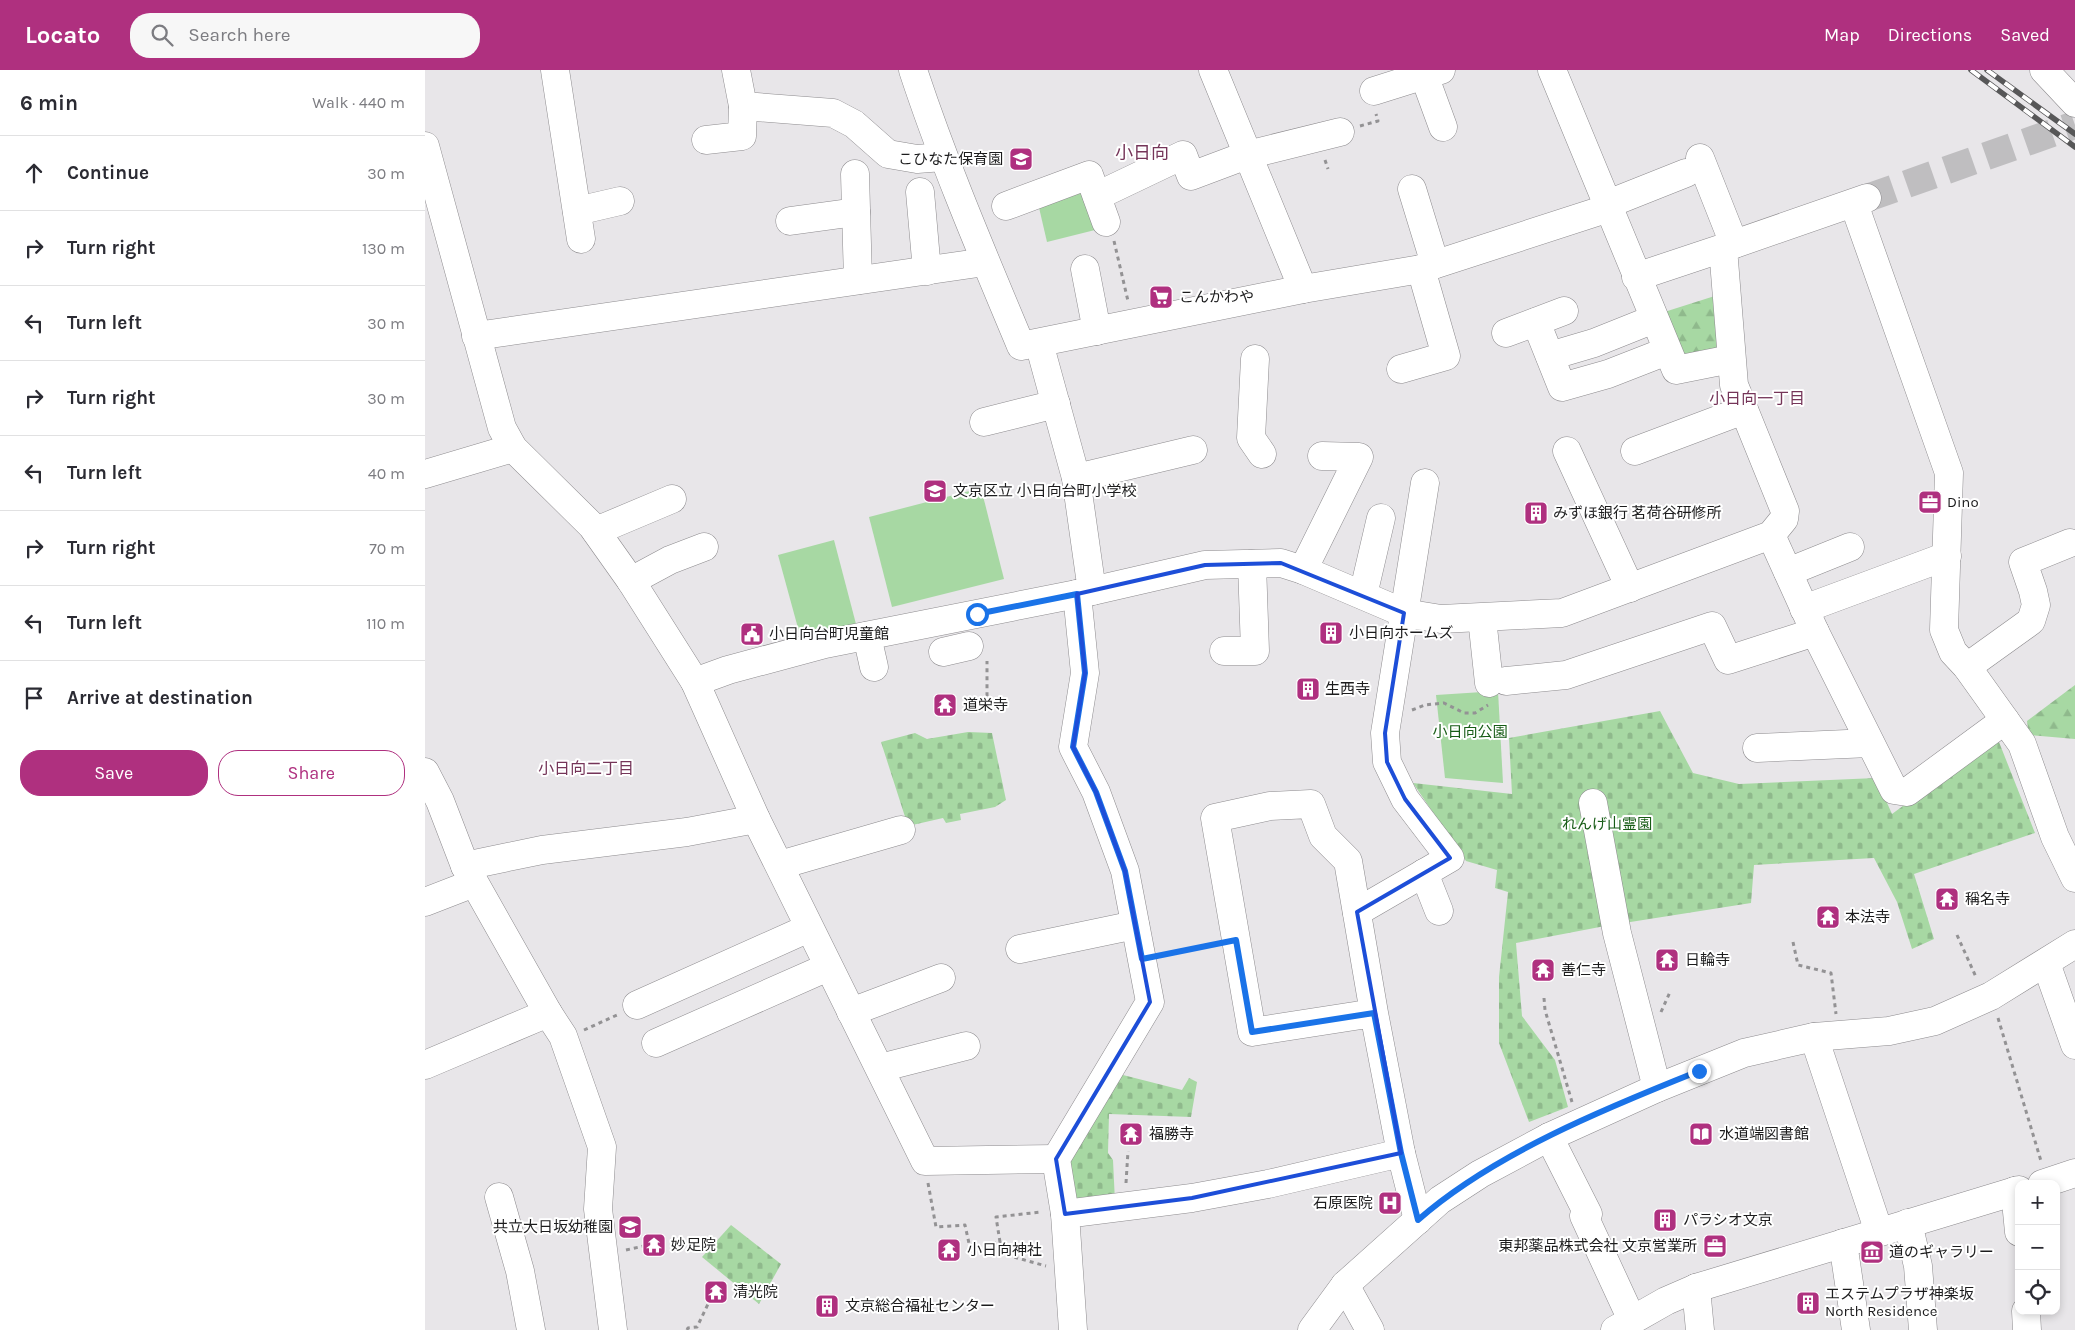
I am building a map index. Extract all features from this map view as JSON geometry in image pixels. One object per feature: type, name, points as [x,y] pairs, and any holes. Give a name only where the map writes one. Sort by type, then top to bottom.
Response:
[{"type":"street","points":[[555,70],[581,240]]},
{"type":"street","points":[[706,140],[742,136],[743,106],[736,70]]},
{"type":"street","points":[[1213,70],[1303,289]]},
{"type":"street","points":[[1374,91],[1438,72],[1451,73],[1461,70]]},
{"type":"street","points":[[2044,70],[2075,104]]},
{"type":"street","points":[[1438,72],[1443,127]]},
{"type":"street","points":[[1560,72],[1636,277],[1676,370],[1731,358]]},
{"type":"street","points":[[695,682],[728,670],[817,646],[1085,592],[1205,565],[1281,563],[1303,570],[1404,613],[1441,619],[1563,613],[1771,535],[1784,519],[1785,511],[1734,385],[1731,358],[1728,246],[1693,166],[1609,206],[1428,266],[1303,289],[1021,346],[943,157],[922,74]]},
{"type":"street","points":[[743,106],[833,113],[854,124],[888,154],[917,159],[943,157]]},
{"type":"street","points":[[1097,196],[1183,155],[1191,176],[1247,155],[1340,132]]},
{"type":"street","points":[[426,153],[434,213],[476,336],[502,428],[513,448],[596,531],[631,581],[695,682],[756,819],[925,1161],[1056,1159]]},
{"type":"street","points":[[855,174],[858,280]]},
{"type":"street","points":[[1006,206],[1089,175],[1105,222]]},
{"type":"street","points":[[1401,369],[1446,356],[1412,189]]},
{"type":"street","points":[[920,192],[927,270]]},
{"type":"street","points":[[577,211],[620,201]]},
{"type":"street","points":[[1636,277],[1861,201],[1949,473],[1944,630],[1953,652],[1967,667],[2022,744],[2055,837],[2075,878]]},
{"type":"street","points":[[790,222],[856,212]]},
{"type":"street","points":[[476,336],[985,262]]},
{"type":"street","points":[[1085,269],[1097,331]]},
{"type":"street","points":[[1506,333],[1564,311]]},
{"type":"street","points":[[1550,356],[1594,343],[1654,319]]},
{"type":"street","points":[[1536,322],[1562,387],[1608,374],[1667,351]]},
{"type":"street","points":[[1039,343],[1077,478],[1085,592],[1085,673],[1073,747],[1096,792],[1125,871],[1150,1002],[1056,1159],[1064,1212],[1073,1330]]},
{"type":"street","points":[[1255,359],[1251,438],[1262,454]]},
{"type":"street","points":[[984,422],[1056,404]]},
{"type":"street","points":[[1635,451],[1744,410]]},
{"type":"street","points":[[425,474],[513,448]]},
{"type":"street","points":[[1077,478],[1193,450]]},
{"type":"street","points":[[1567,451],[1630,588]]},
{"type":"street","points":[[1303,570],[1359,457],[1322,456]]},
{"type":"street","points":[[1357,912],[1450,858],[1405,799],[1387,762],[1385,733],[1425,483]]},
{"type":"street","points":[[596,531],[672,499]]},
{"type":"street","points":[[1363,596],[1381,518]]},
{"type":"street","points":[[1771,535],[1809,620],[1894,790],[1907,792],[2005,720]]},
{"type":"street","points":[[1967,667],[2031,621],[2036,605],[2023,562],[2070,543]]},
{"type":"street","points":[[631,581],[670,560],[704,547]]},
{"type":"street","points":[[1788,572],[1850,547]]},
{"type":"street","points":[[1482,618],[1498,682],[1566,675],[1712,626],[1728,660],[1947,556]]},
{"type":"street","points":[[1224,652],[1255,651],[1252,564]]},
{"type":"street","points":[[867,636],[873,667]]},
{"type":"street","points":[[1757,748],[1870,743]]},
{"type":"street","points":[[425,772],[440,801],[470,875],[563,1036],[602,1148],[599,1209],[613,1330]]},
{"type":"street","points":[[1593,803],[1617,933],[1657,1088]]},
{"type":"street","points":[[1374,1013],[1252,1032],[1215,818],[1270,806],[1311,804],[1323,836],[1348,861],[1374,1013],[1401,1153],[1418,1220]]},
{"type":"street","points":[[425,902],[470,875],[542,850],[687,832],[756,819]]},
{"type":"street","points":[[780,865],[901,830]]},
{"type":"street","points":[[1425,874],[1439,911]]},
{"type":"street","points":[[1020,949],[1135,925]]},
{"type":"street","points":[[637,1005],[809,928]]},
{"type":"street","points":[[1312,1330],[1345,1286],[1441,1200],[1480,1174],[1549,1137],[1657,1088],[1743,1053],[1814,1037],[1889,1031],[1935,1021],[1985,990],[2046,963],[2075,944]]},
{"type":"street","points":[[2046,963],[2075,1045]]},
{"type":"street","points":[[656,1043],[828,967]]},
{"type":"street","points":[[851,1012],[941,978]]},
{"type":"street","points":[[425,1065],[548,1013]]},
{"type":"street","points":[[1814,1037],[1879,1232]]},
{"type":"street","points":[[880,1068],[966,1046]]},
{"type":"street","points":[[1549,1137],[1587,1214],[1585,1216],[1624,1325],[1665,1301],[1696,1288],[1843,1242],[2015,1192]]},
{"type":"street","points":[[1064,1212],[1124,1207],[1192,1198],[1261,1185],[1401,1153]]},
{"type":"street","points":[[2054,1180],[2075,1173]]},
{"type":"street","points":[[499,1197],[520,1271],[531,1330]]},
{"type":"street","points":[[1908,1223],[1918,1266],[1923,1330]]},
{"type":"street","points":[[1843,1242],[1856,1330]]},
{"type":"street","points":[[1345,1286],[1371,1330]]},
{"type":"street","points":[[1696,1288],[1700,1330]]},
{"type":"street","points":[[2026,1315],[2027,1330]]},
{"type":"path","points":[[1340,132],[1378,121],[1370,92],[1374,91]]},
{"type":"path","points":[[1105,222],[1110,223],[1134,323]]},
{"type":"path","points":[[1437,703],[1444,703],[1464,713],[1475,713],[1490,702],[1498,682]]},
{"type":"path","points":[[1957,935],[1985,990],[2044,1180]]},
{"type":"path","points":[[1142,959],[1236,940]]},
{"type":"path","points":[[1793,942],[1798,965],[1831,973],[1838,1022]]},
{"type":"path","points":[[1544,998],[1545,1010],[1574,1110]]},
{"type":"path","points":[[581,1032],[637,1005]]},
{"type":"path","points":[[1124,1207],[1128,1151]]},
{"type":"path","points":[[925,1161],[936,1227],[965,1225],[970,1248],[1000,1242]]},
{"type":"path","points":[[1044,1265],[1003,1254],[996,1217],[1064,1212]]},
{"type":"path","points":[[633,1248],[644,1246]]},
{"type":"path","points":[[687,1330],[688,1328],[697,1328],[709,1302]]},
{"type":"highlighted area","points":[[1281,563],[1404,613],[1385,733],[1387,762],[1405,799],[1450,858],[1357,912],[1401,1153],[1192,1198],[1065,1214],[1056,1159],[1150,1002],[1125,871],[1096,792],[1073,747],[1085,673],[1077,594],[1205,565]]},
{"type":"green space","points":[[1081,181],[1095,230],[1047,242],[1037,199]]},
{"type":"green space","points":[[1721,294],[1728,349],[1678,363],[1658,314]]},
{"type":"green space","points":[[981,488],[1004,579],[892,607],[869,517]]},
{"type":"green space","points":[[834,540],[856,624],[801,639],[778,555]]},
{"type":"green space","points":[[2075,685],[2075,739],[2029,735],[2027,721]]},
{"type":"green space","name":"小日向公園","points":[[1498,691],[1503,783],[1445,778],[1436,695]]},
{"type":"green space","name":"れんげ山霊園","points":[[1660,711],[1693,773],[1739,784],[1876,778],[1892,814],[1997,737],[2035,833],[1914,874],[1934,939],[1912,949],[1897,902],[1874,858],[1754,865],[1751,903],[1605,926],[1516,943],[1522,1016],[1555,1060],[1568,1107],[1529,1122],[1499,1043],[1499,977],[1508,892],[1495,888],[1497,870],[1466,861],[1413,783],[1512,794],[1509,738]]},
{"type":"green space","points":[[968,732],[992,733],[1006,800],[995,807],[960,814],[961,820],[946,823],[943,818],[908,826],[881,742],[915,733],[927,739]]},
{"type":"green space","points":[[1119,1074],[1182,1090],[1189,1078],[1197,1082],[1191,1117],[1109,1114],[1108,1153],[1113,1160],[1115,1202],[1071,1209],[1067,1155]]},
{"type":"green space","points":[[731,1225],[781,1264],[759,1304],[702,1257]]},
{"type":"tunnel","points":[[1867,198],[2075,125]]},
{"type":"railway","points":[[1971,70],[2075,147]]},
{"type":"railway","points":[[1987,70],[2075,134]]},
{"type":"place","name":"こひなた保育園","points":[[1021,159]]},
{"type":"place","name":"こんかわや","points":[[1161,297]]},
{"type":"place","name":"文京区立 小日向台町小学校","points":[[935,491]]},
{"type":"place","name":"Dino","points":[[1930,502]]},
{"type":"place","name":"みずほ銀行 茗荷谷研修所","points":[[1536,513]]},
{"type":"place","name":"小日向ホームズ","points":[[1331,633]]},
{"type":"place","name":"小日向台町児童館","points":[[752,634]]},
{"type":"place","name":"生西寺","points":[[1308,689]]},
{"type":"place","name":"道栄寺","points":[[945,705]]},
{"type":"place","name":"稱名寺","points":[[1947,899]]},
{"type":"place","name":"本法寺","points":[[1828,917]]},
{"type":"place","name":"日輪寺","points":[[1667,960]]},
{"type":"place","name":"善仁寺","points":[[1543,970]]},
{"type":"place","name":"福勝寺","points":[[1131,1134]]},
{"type":"place","name":"水道端図書館","points":[[1701,1134]]},
{"type":"place","name":"石原医院","points":[[1390,1203]]},
{"type":"place","name":"パラシオ文京","points":[[1665,1220]]},
{"type":"place","name":"共立大日坂幼稚園","points":[[630,1227]]},
{"type":"place","name":"妙足院","points":[[654,1245]]},
{"type":"place","name":"東邦薬品株式会社 文京営業所","points":[[1715,1246]]},
{"type":"place","name":"小日向神社","points":[[949,1250]]},
{"type":"place","name":"道のギャラリー","points":[[1872,1252]]},
{"type":"place","name":"清光院","points":[[716,1292]]},
{"type":"place","name":"エステムプラザ神楽坂 North Residence","points":[[1808,1303]]},
{"type":"place","name":"文京総合福祉センター","points":[[827,1306]]},
{"type":"district","name":"小日向","points":[[1142,153]]},
{"type":"district","name":"小日向一丁目","points":[[1757,398]]},
{"type":"district","name":"小日向二丁目","points":[[586,768]]},
{"type":"route","points":[[977,614],[1077,594],[1085,673],[1073,747],[1096,792],[1125,871],[1142,959],[1236,940],[1252,1032],[1374,1013],[1401,1153],[1418,1220],[1441,1200],[1480,1174],[1549,1137],[1699,1071]]}]
